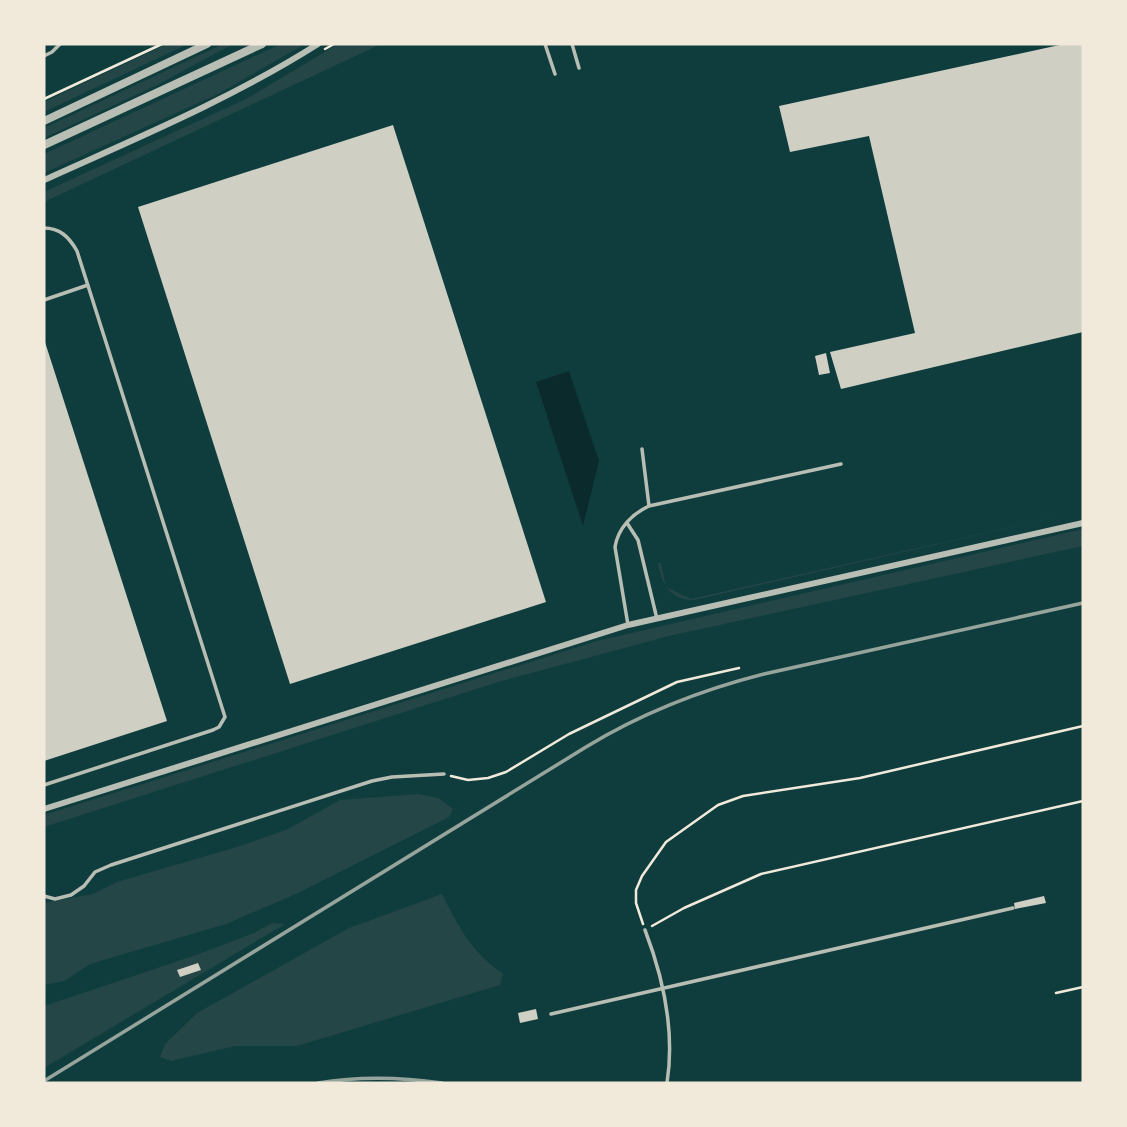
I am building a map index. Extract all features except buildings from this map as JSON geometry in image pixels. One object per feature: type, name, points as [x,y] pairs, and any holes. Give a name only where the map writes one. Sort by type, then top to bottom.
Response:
[{"type":"street","points":[[44,121],[207,44]]},
{"type":"street","points":[[44,145],[262,44]]},
{"type":"street","points":[[44,180],[213,104],[284,66],[318,44]]},
{"type":"street","points":[[44,809],[628,625],[1083,523]]},
{"type":"lane","points":[[44,56],[60,44]]},
{"type":"lane","points":[[545,44],[555,74]]},
{"type":"lane","points":[[572,44],[579,68]]},
{"type":"lane","points":[[44,228],[56,229],[72,241],[77,251],[225,717],[219,727],[213,730],[44,785]]},
{"type":"lane","points":[[44,300],[88,285]]},
{"type":"lane","points":[[642,449],[649,506]]},
{"type":"lane","points":[[628,625],[615,547],[617,535],[635,513],[649,506],[841,464]]},
{"type":"lane","points":[[627,523],[638,540],[657,619]]},
{"type":"lane","points":[[44,896],[55,899],[71,895],[84,886],[95,872],[111,865],[372,781],[444,774]]},
{"type":"lane","points":[[551,1014],[1013,908]]},
{"type":"lane","points":[[645,930],[661,988],[668,1028],[667,1083]]},
{"type":"path","points":[[44,99],[162,44]]},
{"type":"path","points":[[444,774],[468,780],[488,778],[506,772],[569,734],[677,681],[739,667]]},
{"type":"path","points":[[1083,726],[860,778],[743,796],[718,805],[666,842],[642,876],[636,890],[636,903],[645,930],[684,908],[761,874],[1083,801]]},
{"type":"path","points":[[1056,993],[1083,986]]},
{"type":"shaded area","points":[[167,44],[188,44],[44,112],[44,102]]},
{"type":"shaded area","points":[[223,44],[233,44],[157,85],[44,138],[44,128]]},
{"type":"shaded area","points":[[281,44],[305,44],[218,94],[44,173],[44,154]]},
{"type":"shaded area","points":[[338,44],[381,44],[44,202],[44,192],[246,99]]},
{"type":"shaded area","points":[[569,371],[599,461],[583,526],[536,382]]},
{"type":"shaded area","points":[[1083,511],[694,600],[679,597],[667,588],[691,599]]},
{"type":"shaded area","points":[[1083,529],[1083,546],[669,636],[498,682],[44,827],[44,815],[597,641]]},
{"type":"shaded area","points":[[658,563],[661,563],[666,585],[662,578]]},
{"type":"shaded area","points":[[418,794],[438,798],[453,809],[449,817],[298,893],[226,924],[90,964],[64,981],[44,985],[44,903],[93,894],[117,882],[286,830],[340,800]]},
{"type":"shaded area","points":[[442,894],[467,938],[482,957],[503,974],[500,985],[297,1046],[235,1046],[171,1061],[160,1057],[165,1044],[197,1013],[349,928]]},
{"type":"shaded area","points":[[272,923],[285,924],[44,1068],[44,1006],[199,954],[254,933]]},
{"type":"railway","points":[[44,1081],[586,747],[650,713],[717,687],[764,674],[1083,603]]},
{"type":"railway","points":[[318,1083],[380,1078],[442,1083]]}]
